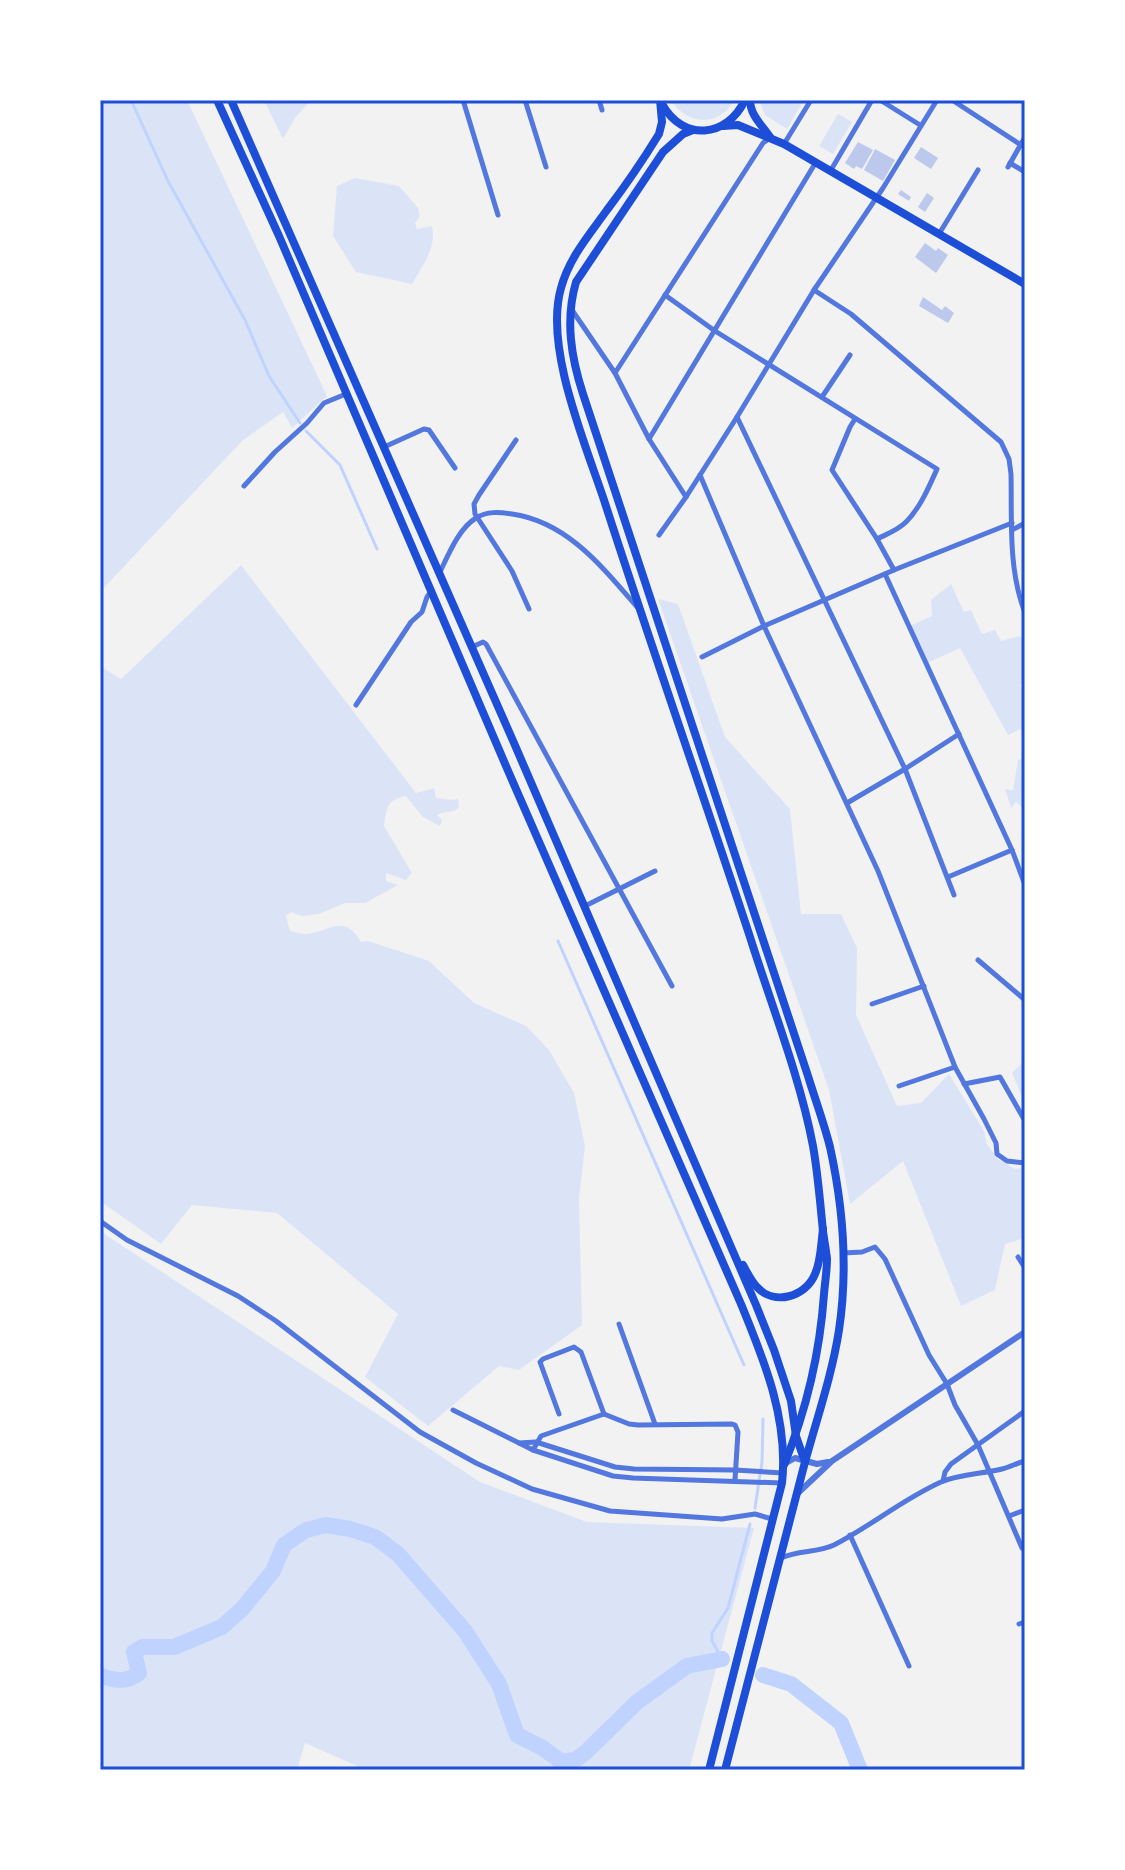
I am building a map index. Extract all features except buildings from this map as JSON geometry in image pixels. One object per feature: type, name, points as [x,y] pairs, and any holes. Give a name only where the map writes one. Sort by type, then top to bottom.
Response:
[{"type":"main road","points":[[217,100],[274,223],[753,1334],[774,1391],[783,1474]]},
{"type":"main road","points":[[231,100],[585,906],[774,1350],[791,1401],[796,1436],[805,1462]]},
{"type":"main road","points":[[660,100],[671,118],[693,130]]},
{"type":"main road","points":[[660,100],[662,122],[659,134],[575,253],[560,290],[558,348],[567,385],[805,1112],[817,1168],[827,1258],[821,1324],[808,1394],[783,1474],[709,1770]]},
{"type":"main road","points":[[723,126],[747,100]]},
{"type":"main road","points":[[747,100],[771,137]]},
{"type":"main road","points":[[725,1770],[839,1330],[843,1253],[836,1183],[829,1144],[739,863],[576,372],[571,345],[570,307],[576,282],[588,262],[673,143],[693,130],[738,125],[771,137],[831,170],[1025,284]]},
{"type":"main road","points":[[729,1244],[757,1288],[770,1296],[783,1298],[803,1290],[813,1279],[823,1229]]},
{"type":"street","points":[[473,100],[464,101],[498,215]]},
{"type":"street","points":[[525,100],[546,167]]},
{"type":"street","points":[[599,100],[602,110]]},
{"type":"street","points":[[784,144],[811,100]]},
{"type":"street","points":[[831,170],[872,100]]},
{"type":"street","points":[[880,100],[920,125]]},
{"type":"street","points":[[659,535],[937,100]]},
{"type":"street","points":[[952,100],[1021,145]]},
{"type":"street","points":[[615,373],[763,143],[771,137]]},
{"type":"street","points":[[1025,137],[1009,165],[1025,172]]},
{"type":"street","points":[[649,439],[816,162]]},
{"type":"street","points":[[939,234],[978,170]]},
{"type":"street","points":[[814,290],[851,314],[1001,442],[1009,459],[1015,577],[1025,613]]},
{"type":"street","points":[[665,295],[715,331],[937,469],[907,522],[877,539]]},
{"type":"street","points":[[570,307],[615,373],[649,439],[686,497]]},
{"type":"street","points":[[822,397],[850,355]]},
{"type":"street","points":[[244,486],[324,403],[347,393]]},
{"type":"street","points":[[737,417],[905,769],[954,895]]},
{"type":"street","points":[[855,419],[832,470],[894,570]]},
{"type":"street","points":[[384,447],[424,429],[429,430],[455,468]]},
{"type":"street","points":[[516,440],[474,504],[476,517],[512,571],[529,609]]},
{"type":"street","points":[[700,475],[764,626],[878,871],[955,1067],[996,1143],[997,1154],[1007,1161],[1025,1163]]},
{"type":"street","points":[[439,574],[454,544],[476,517],[492,512],[509,513],[553,528],[582,547],[641,612]]},
{"type":"street","points":[[702,657],[764,626],[894,570],[1025,523]]},
{"type":"street","points":[[885,574],[1012,850],[1025,885]]},
{"type":"street","points":[[356,705],[411,622],[422,612],[432,590]]},
{"type":"street","points":[[472,647],[483,642],[486,644],[672,986]]},
{"type":"street","points":[[847,803],[959,734]]},
{"type":"street","points":[[948,877],[1012,850]]},
{"type":"street","points":[[585,906],[655,871]]},
{"type":"street","points":[[978,960],[1025,1000]]},
{"type":"street","points":[[872,1004],[924,986]]},
{"type":"street","points":[[899,1086],[955,1067]]},
{"type":"street","points":[[964,1084],[1000,1077],[1025,1121]]},
{"type":"street","points":[[100,1221],[127,1240],[251,1304],[420,1432],[532,1489],[610,1511],[722,1519],[755,1514],[772,1519]]},
{"type":"street","points":[[843,1253],[862,1252],[875,1247],[882,1254],[929,1355],[978,1445],[1022,1548]]},
{"type":"street","points":[[1018,1257],[1025,1268]]},
{"type":"street","points":[[619,1324],[655,1424]]},
{"type":"street","points":[[798,1493],[832,1461],[1024,1335]]},
{"type":"street","points":[[559,1414],[540,1362],[574,1347],[581,1352],[604,1414]]},
{"type":"street","points":[[453,1410],[533,1450],[613,1476],[765,1482],[783,1474],[789,1460],[795,1458],[817,1464],[832,1461]]},
{"type":"street","points":[[943,1481],[947,1468],[1025,1411]]},
{"type":"street","points":[[533,1450],[541,1436],[604,1414],[629,1424],[735,1425],[738,1432],[735,1480]]},
{"type":"street","points":[[518,1443],[536,1442],[615,1467],[783,1474]]},
{"type":"street","points":[[781,1558],[796,1551],[811,1552],[833,1546],[943,1481],[1001,1470],[1025,1461]]},
{"type":"street","points":[[613,1476],[615,1467]]},
{"type":"street","points":[[651,1470],[651,1478]]},
{"type":"street","points":[[692,1470],[692,1479]]},
{"type":"street","points":[[1009,1516],[1025,1510]]},
{"type":"street","points":[[850,1535],[909,1666]]},
{"type":"shaded area","points":[[100,100],[187,100],[327,396],[292,428],[283,412],[243,440],[100,592]]},
{"type":"shaded area","points":[[264,100],[311,100],[295,118],[283,139]]},
{"type":"shaded area","points":[[671,100],[734,100],[720,115],[703,120],[685,114]]},
{"type":"shaded area","points":[[759,100],[804,100],[787,129],[765,115]]},
{"type":"shaded area","points":[[838,114],[852,122],[833,154],[819,146]]},
{"type":"shaded area","points":[[355,178],[399,186],[418,208],[420,217],[415,223],[417,229],[432,226],[431,249],[412,284],[356,272],[333,236],[337,186]]},
{"type":"shaded area","points":[[241,565],[416,793],[434,788],[436,798],[458,799],[457,809],[437,815],[442,820],[440,826],[423,817],[406,796],[391,803],[384,826],[412,873],[406,880],[386,873],[386,881],[398,885],[365,903],[345,903],[319,914],[302,916],[291,912],[286,916],[290,931],[303,934],[334,926],[348,927],[361,942],[368,941],[429,961],[474,1003],[526,1026],[549,1050],[574,1093],[585,1146],[579,1198],[582,1325],[519,1370],[499,1366],[428,1426],[365,1377],[398,1314],[277,1213],[192,1205],[161,1244],[100,1201],[100,666],[121,679]]},
{"type":"shaded area","points":[[951,584],[964,612],[971,610],[982,634],[995,630],[1001,641],[1020,636],[1025,644],[1025,682],[1020,685],[1025,693],[1025,731],[1020,729],[1008,735],[960,648],[927,663],[910,626],[932,616],[931,600]]},
{"type":"shaded area","points":[[658,599],[678,604],[725,737],[790,809],[801,914],[841,914],[857,948],[856,1015],[897,1106],[921,1103],[949,1074],[998,1159],[1015,1169],[1025,1167],[1025,1238],[1005,1244],[995,1290],[961,1306],[903,1161],[850,1204],[829,1090]]},
{"type":"shaded area","points":[[1025,757],[1025,810],[1016,802],[1011,808],[1005,789],[1013,790],[1018,760]]},
{"type":"shaded area","points":[[1025,1060],[1025,1104],[1012,1073]]},
{"type":"shaded area","points":[[100,1231],[480,1482],[587,1522],[754,1528],[689,1770],[366,1770],[305,1743],[297,1770],[100,1770]]},
{"type":"waterway","points":[[131,100],[168,181],[245,320],[269,376],[300,423]]},
{"type":"waterway","points":[[306,431],[340,465],[377,549]]},
{"type":"waterway","points":[[558,941],[744,1365]]},
{"type":"waterway","points":[[755,1508],[762,1462],[763,1419]]},
{"type":"waterway","points":[[722,1659],[712,1641],[712,1633],[728,1608],[750,1524]]},
{"type":"waterway","points":[[100,1675],[125,1680],[139,1673],[134,1652],[142,1647],[174,1647],[222,1627],[242,1609],[273,1571],[284,1545],[306,1530],[326,1525],[375,1537],[398,1554],[465,1631],[499,1684],[517,1735],[562,1762],[575,1760],[585,1753],[637,1702],[687,1666],[722,1659]]},
{"type":"waterway","points":[[763,1675],[791,1684],[841,1723],[860,1770]]}]
